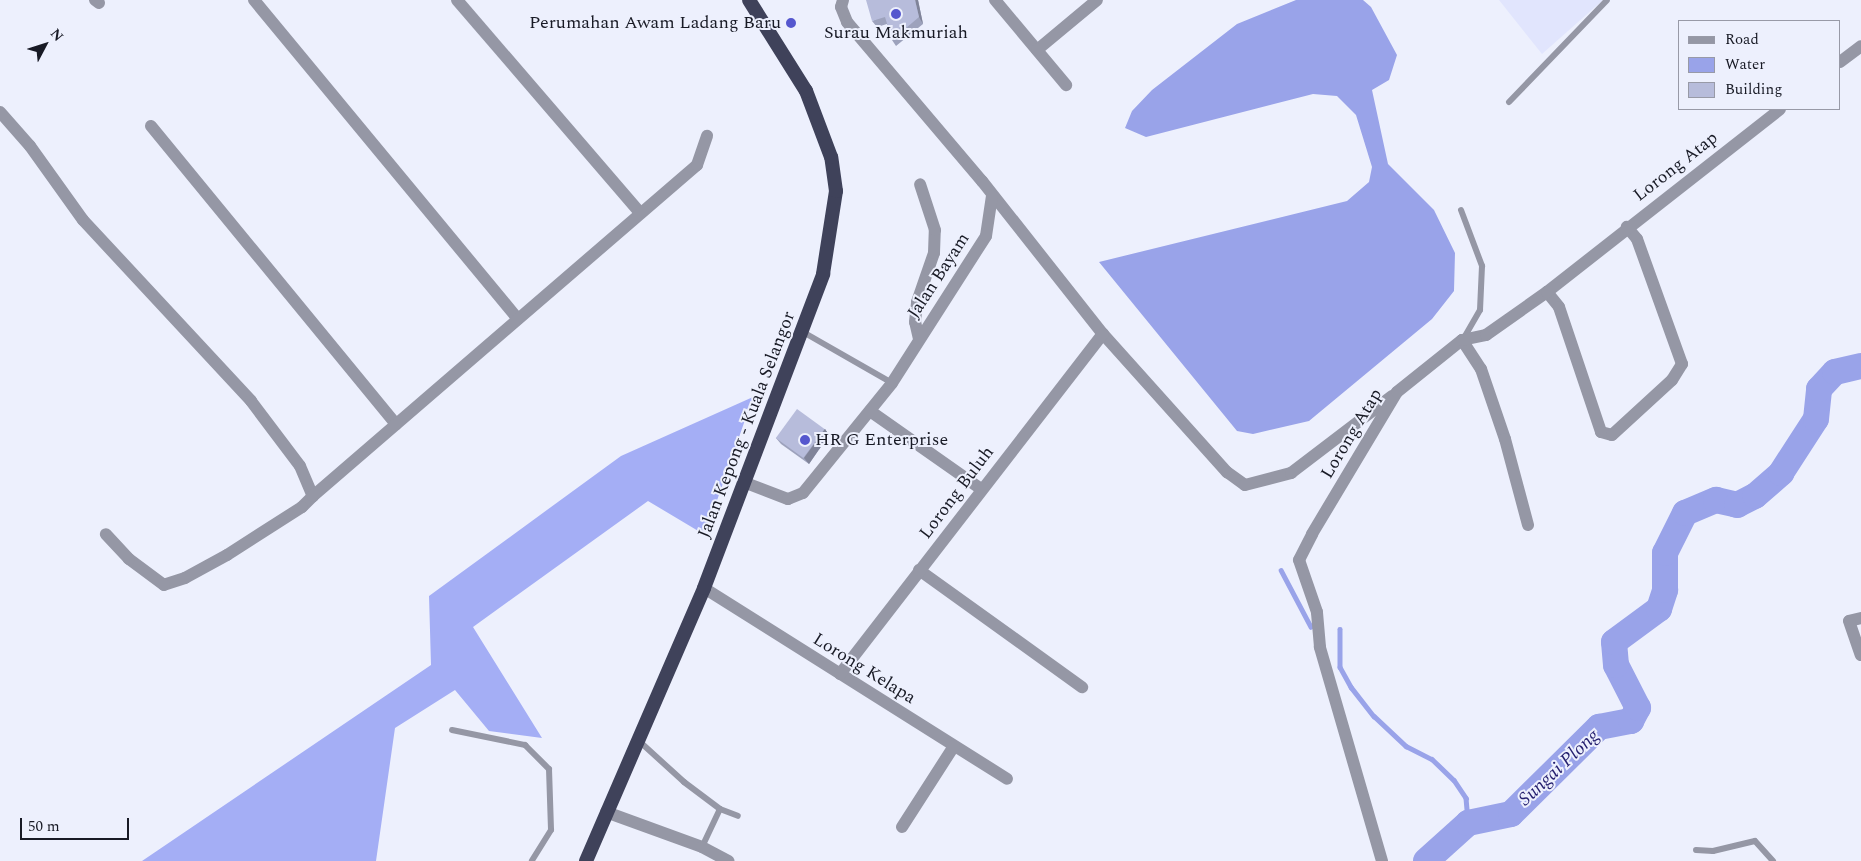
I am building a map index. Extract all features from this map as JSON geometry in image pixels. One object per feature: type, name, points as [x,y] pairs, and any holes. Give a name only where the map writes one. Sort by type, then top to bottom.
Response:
[{"type":"highway","name":"Jalan Kepong - Kuala Selangor","points":[[586,861],[704,588],[746,483],[823,274],[836,192],[831,157],[806,91],[749,0]]},
{"type":"street","points":[[254,0],[518,319]]},
{"type":"street","points":[[457,0],[640,213]]},
{"type":"street","points":[[843,0],[841,7],[846,22],[992,196],[1103,334],[1227,472],[1245,485],[1290,473],[1397,392]]},
{"type":"street","points":[[995,0],[1066,85]]},
{"type":"street","points":[[1037,50],[1097,0]]},
{"type":"street","points":[[1841,61],[1861,46]]},
{"type":"street","name":"Lorong Atap","points":[[1382,861],[1320,647],[1317,612],[1299,560],[1397,392],[1462,340],[1486,335],[1547,292],[1627,227],[1779,110]]},
{"type":"street","points":[[0,112],[30,146],[83,220],[251,401],[300,466],[313,496]]},
{"type":"street","points":[[151,126],[396,424]]},
{"type":"street","points":[[106,534],[130,559],[164,585],[185,578],[227,555],[302,507],[697,165],[707,136]]},
{"type":"street","points":[[919,339],[915,322],[917,302],[934,253],[935,230],[920,184]]},
{"type":"street","name":"Jalan Bayam","points":[[746,483],[778,497],[795,498],[803,493],[892,383],[986,236],[992,196]]},
{"type":"street","points":[[1547,292],[1559,307],[1601,432],[1612,435],[1672,380],[1682,364],[1637,239],[1627,227]]},
{"type":"street","name":"Lorong Buluh","points":[[840,674],[981,489],[1103,334]]},
{"type":"street","points":[[1462,340],[1482,368],[1505,439],[1528,526]]},
{"type":"street","points":[[870,411],[981,489]]},
{"type":"street","points":[[920,570],[1082,687]]},
{"type":"street","name":"Lorong Kelapa","points":[[704,588],[1006,779]]},
{"type":"street","points":[[1861,618],[1849,621],[1861,656]]},
{"type":"street","points":[[902,827],[954,746]]},
{"type":"street","points":[[606,812],[702,846],[728,861]]},
{"type":"lane","points":[[1509,102],[1607,0]]},
{"type":"lane","points":[[1461,210],[1482,266],[1480,310],[1462,340]]},
{"type":"lane","points":[[803,332],[892,383]]},
{"type":"lane","points":[[452,730],[525,745],[549,769],[551,830],[532,861]]},
{"type":"lane","points":[[638,740],[684,782],[720,809],[738,816]]},
{"type":"lane","points":[[702,846],[720,809]]},
{"type":"lane","points":[[1696,850],[1713,851],[1755,842],[1773,861]]},
{"type":"shaded area","points":[[1499,0],[1603,0],[1542,54]]},
{"type":"shaded area","points":[[753,397],[705,535],[648,501],[473,627],[542,738],[489,731],[455,690],[395,728],[376,861],[142,861],[431,665],[429,596],[621,456]]},
{"type":"water","points":[[1296,0],[1363,0],[1371,7],[1397,55],[1389,80],[1372,90],[1388,164],[1434,210],[1455,253],[1454,291],[1432,319],[1309,421],[1253,434],[1237,431],[1099,262],[1347,201],[1369,182],[1372,167],[1356,115],[1337,96],[1313,94],[1146,137],[1125,128],[1132,111],[1152,90],[1237,24]]},
{"type":"building","name":"Surau Makmuriah","points":[[866,0],[915,0],[919,17],[892,40],[885,17],[872,21]]},
{"type":"building","name":"HR G Enterprise","points":[[797,409],[825,429],[803,458],[776,438]]},
{"type":"waterway","name":"Sungai Plong","points":[[1426,861],[1468,823],[1511,814],[1599,727],[1631,721],[1638,708],[1616,665],[1614,642],[1659,609],[1665,590],[1665,553],[1685,513],[1716,500],[1737,505],[1755,496],[1781,473],[1816,419],[1819,389],[1835,372],[1861,366]]},
{"type":"waterway","points":[[1281,570],[1311,627],[1317,627]]},
{"type":"waterway","points":[[1340,629],[1340,667],[1351,687],[1374,716],[1406,746],[1432,759],[1454,780],[1466,798],[1468,823]]},
{"type":"place","name":"Surau Makmuriah","points":[[896,14]]},
{"type":"place","name":"Perumahan Awam Ladang Baru","points":[[791,23]]},
{"type":"place","name":"HR G Enterprise","points":[[805,440]]}]
